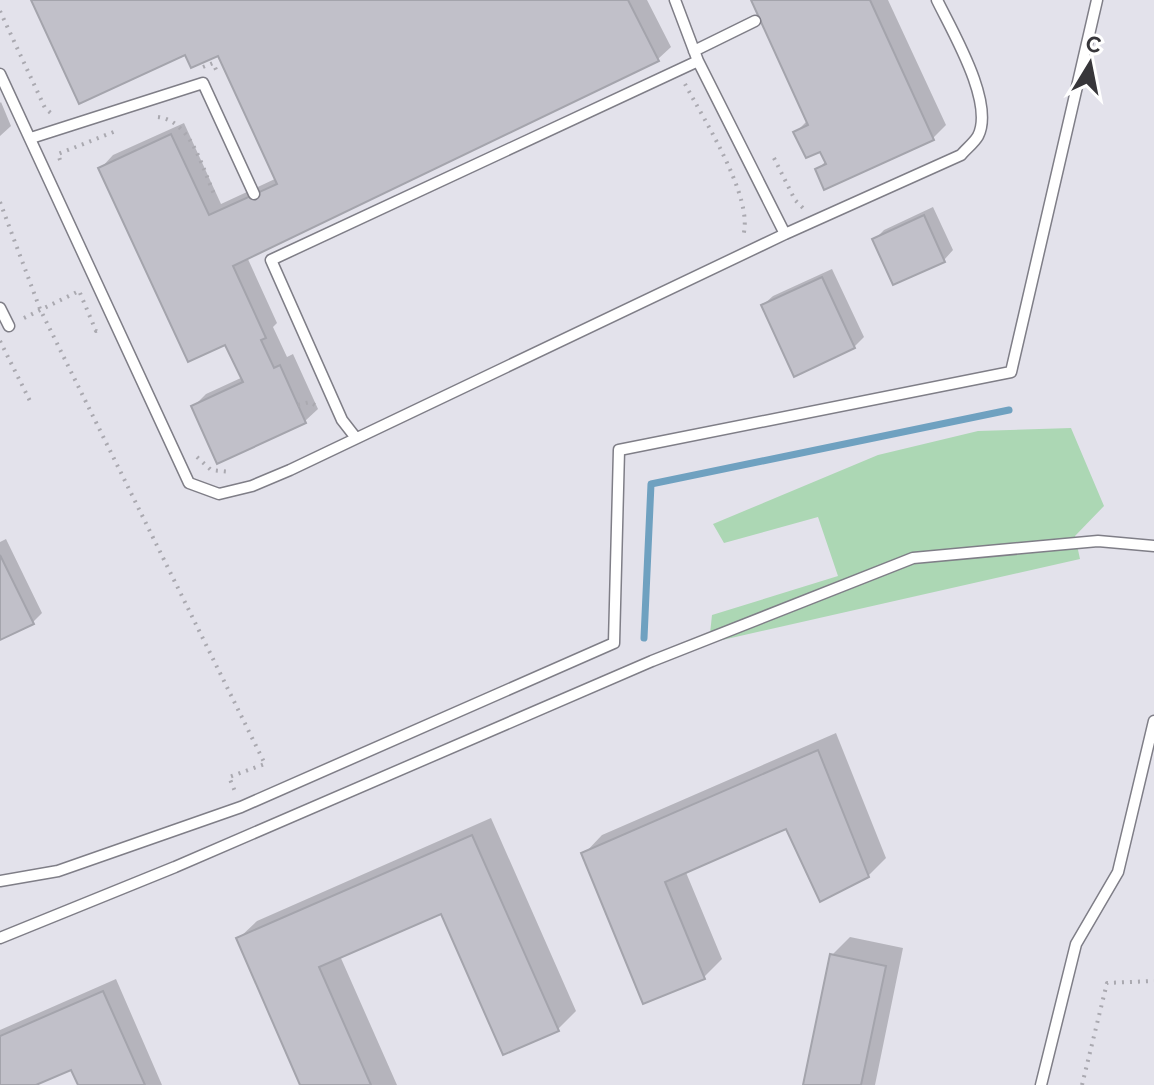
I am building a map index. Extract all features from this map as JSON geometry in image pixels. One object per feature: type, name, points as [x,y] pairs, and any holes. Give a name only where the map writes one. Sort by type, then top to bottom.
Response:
[{"type":"lane","points":[[675,0],[696,56],[785,234]]},
{"type":"lane","points":[[0,74],[189,483],[219,494],[252,486],[785,234],[961,155],[978,135],[981,118],[979,92],[937,0]]},
{"type":"lane","points":[[0,881],[58,871],[241,807],[614,643],[619,450],[1011,372],[1097,0]]},
{"type":"lane","points":[[271,260],[678,70],[755,21]]},
{"type":"lane","points":[[31,138],[203,83],[254,194]]},
{"type":"lane","points":[[277,246],[271,260],[342,420],[356,438]]},
{"type":"lane","points":[[0,308],[9,326]]},
{"type":"lane","points":[[0,938],[175,867],[652,661],[913,558],[1098,541],[1154,546]]},
{"type":"lane","points":[[1041,1085],[1076,944],[1118,872],[1154,721]]},
{"type":"path","points":[[678,70],[746,208],[744,235],[733,245]]},
{"type":"path","points":[[153,116],[170,118],[186,133],[214,194]]},
{"type":"path","points":[[64,172],[58,154],[122,128]]},
{"type":"path","points":[[774,158],[795,200],[805,210]]},
{"type":"path","points":[[0,202],[40,309],[265,764],[229,777]]},
{"type":"path","points":[[9,326],[40,309],[98,286]]},
{"type":"path","points":[[0,340],[31,403]]},
{"type":"path","points":[[298,405],[310,402],[323,410]]},
{"type":"path","points":[[189,450],[211,470],[242,470]]},
{"type":"path","points":[[1082,1085],[1107,983],[1154,981]]},
{"type":"green space","points":[[1071,428],[1104,506],[1075,536],[1080,559],[709,643],[712,615],[838,576],[818,517],[724,543],[713,524],[878,455],[978,431]]},
{"type":"building","points":[[31,0],[628,0],[659,61],[233,266],[266,338],[261,340],[274,368],[280,365],[306,423],[217,464],[191,406],[243,382],[225,345],[188,362],[98,168],[171,134],[209,215],[277,184],[218,56],[191,68],[185,55],[79,104]]},
{"type":"building","points":[[751,0],[870,0],[934,140],[824,190],[815,169],[826,164],[820,152],[806,158],[793,132],[808,125]]},
{"type":"building","points":[[924,215],[945,262],[893,285],[872,239]]},
{"type":"building","points":[[822,277],[855,348],[794,377],[761,305]]},
{"type":"building","points":[[0,555],[34,624],[0,640]]},
{"type":"building","points":[[818,750],[869,877],[820,902],[786,829],[665,882],[705,979],[643,1004],[581,853]]},
{"type":"building","points":[[472,835],[559,1031],[503,1055],[441,914],[319,967],[371,1085],[300,1085],[236,938]]},
{"type":"building","points":[[830,954],[886,966],[861,1085],[803,1085]]},
{"type":"building","points":[[103,991],[145,1085],[78,1085],[71,1070],[36,1085],[0,1085],[0,1036]]},
{"type":"waterway","points":[[644,638],[651,484],[1009,410]]}]
